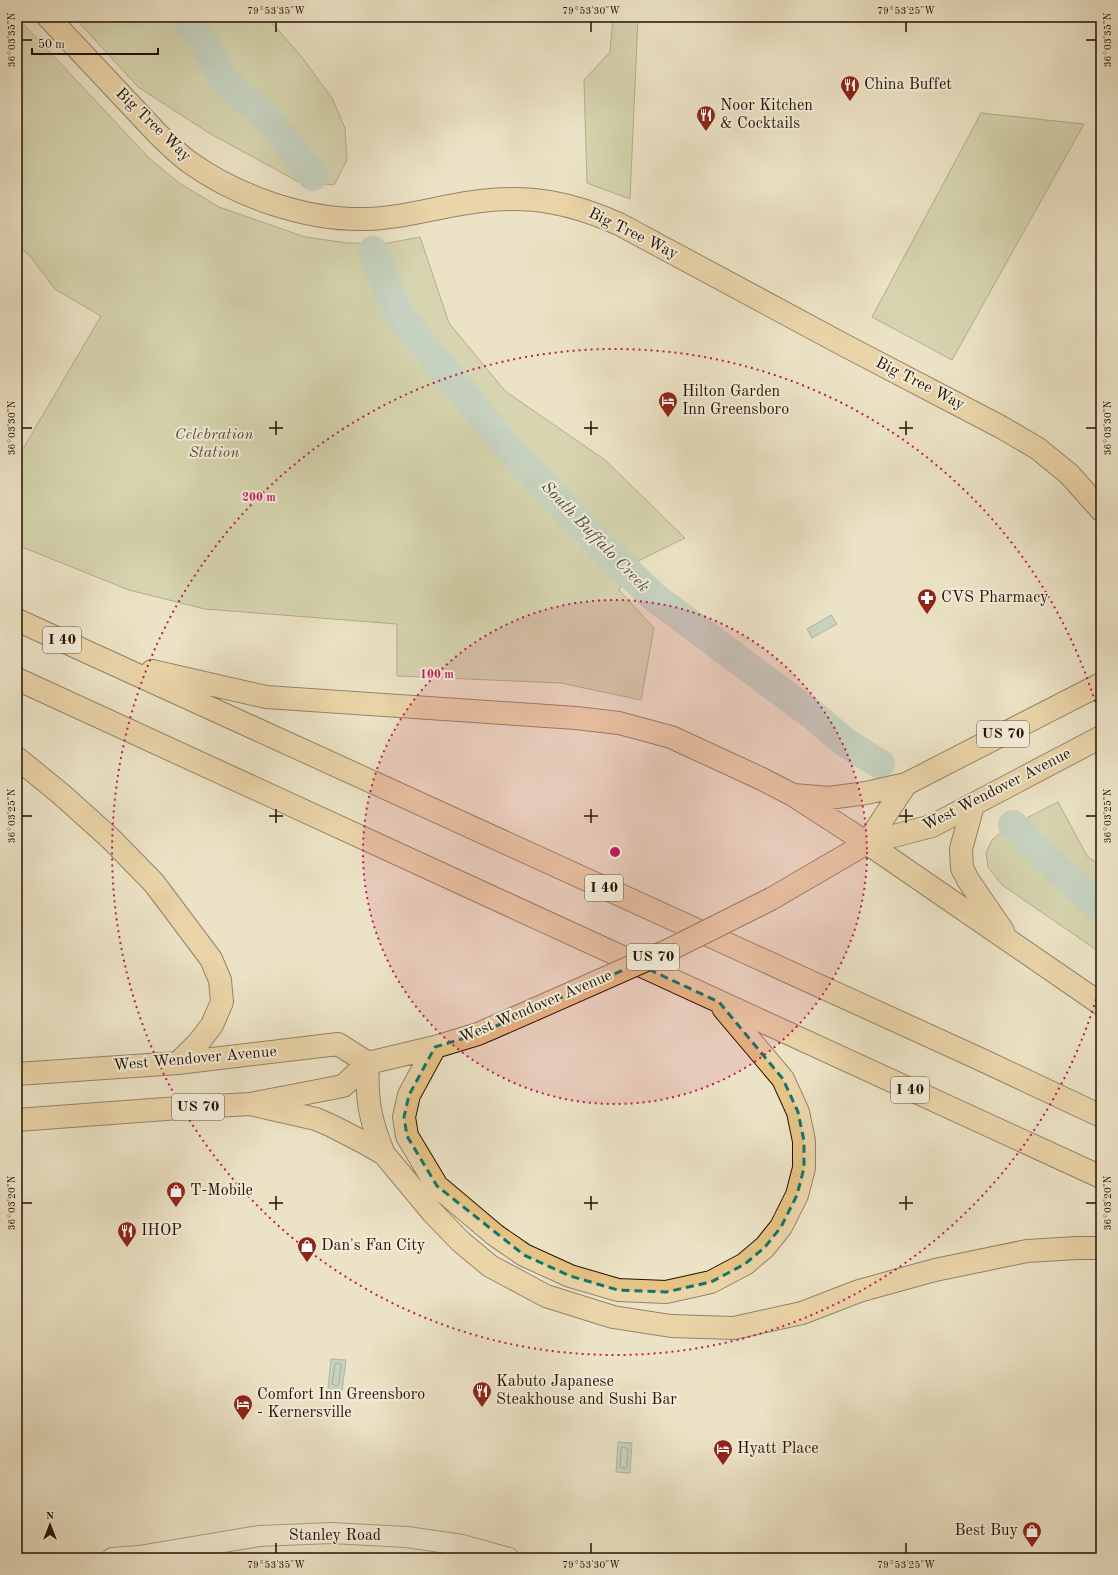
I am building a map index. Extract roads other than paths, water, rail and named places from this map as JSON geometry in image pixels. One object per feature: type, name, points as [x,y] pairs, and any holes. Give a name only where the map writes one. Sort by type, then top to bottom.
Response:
[{"type":"main road","name":"Big Tree Way","points":[[48,17],[156,132],[174,149],[189,162],[232,188],[253,198],[281,207],[308,213],[367,219],[402,216],[480,201],[505,199],[550,201],[596,213],[1001,427],[1037,448],[1069,474],[1101,510]]},
{"type":"main road","name":"I 40","points":[[17,620],[975,1057],[1101,1116]]},
{"type":"main road","points":[[106,660],[266,697],[576,718],[619,723],[671,737],[760,778],[792,795],[867,843],[1101,1004]]},
{"type":"main road","name":"I 40","points":[[17,679],[1101,1177]]},
{"type":"main road","name":"West Wendover Avenue","points":[[867,843],[906,784],[1101,684]]},
{"type":"main road","name":"West Wendover Avenue","points":[[17,1120],[250,1104],[343,1086],[368,1063],[435,1047],[478,1034],[672,949],[771,899],[867,843],[932,826],[1101,737]]},
{"type":"main road","points":[[17,758],[61,794],[110,838],[148,877],[211,959],[220,980],[222,1002],[212,1025],[199,1042],[178,1063]]},
{"type":"main road","points":[[792,795],[829,798],[866,793],[906,784]]},
{"type":"main road","points":[[973,805],[960,850],[962,868],[968,880],[1010,942]]},
{"type":"main road","points":[[435,1047],[409,1095],[404,1117],[407,1136],[437,1186],[479,1222],[524,1255],[570,1276],[618,1290],[666,1292],[711,1282],[745,1264],[765,1247],[781,1227],[797,1195],[804,1168],[804,1141],[798,1112],[784,1079],[719,1002]]},
{"type":"main road","name":"West Wendover Avenue","points":[[17,1074],[178,1063],[338,1044],[368,1063]]},
{"type":"main road","points":[[368,1063],[367,1085],[370,1110],[374,1131],[384,1154],[433,1213],[460,1241],[490,1266],[546,1296],[613,1317],[671,1326],[734,1328],[802,1313],[859,1291],[935,1270],[1027,1251],[1101,1248]]},
{"type":"main road","points":[[250,1104],[316,1119],[384,1154]]},
{"type":"street","name":"Stanley Road","points":[[112,1558],[139,1556],[259,1536],[332,1533],[407,1537],[462,1545],[509,1558]]},
{"type":"water","points":[[831,615],[837,624],[812,638],[807,629]]},
{"type":"water","points":[[331,1359],[346,1360],[342,1391],[328,1389]]},
{"type":"water","points":[[618,1442],[632,1443],[630,1473],[616,1472]]},
{"type":"waterway","name":"South Buffalo Creek","points":[[185,17],[202,40],[225,81],[268,119],[313,176]]},
{"type":"waterway","name":"South Buffalo Creek","points":[[373,251],[399,315],[499,437],[591,536],[654,597],[814,716],[846,743],[880,764]]},
{"type":"waterway","name":"South Buffalo Creek","points":[[1013,825],[1068,879],[1101,908]]},
{"type":"place","name":"China Buffet","points":[[850,102]]},
{"type":"place","name":"Noor Kitchen & Cocktails","points":[[706,132]]},
{"type":"place","name":"Hilton Garden Inn Greensboro","points":[[668,418]]},
{"type":"place","name":"CVS Pharmacy","points":[[927,615]]},
{"type":"place","name":"T-Mobile","points":[[176,1208]]},
{"type":"place","name":"IHOP","points":[[127,1248]]},
{"type":"place","name":"Dan's Fan City","points":[[307,1263]]},
{"type":"place","name":"Kabuto Japanese Steakhouse and Sushi Bar","points":[[482,1408]]},
{"type":"place","name":"Comfort Inn Greensboro - Kernersville","points":[[243,1421]]},
{"type":"place","name":"Hyatt Place","points":[[723,1466]]},
{"type":"place","name":"Best Buy","points":[[1032,1548]]},
{"type":"park label","name":"Celebration Station","points":[[214,444]]}]
